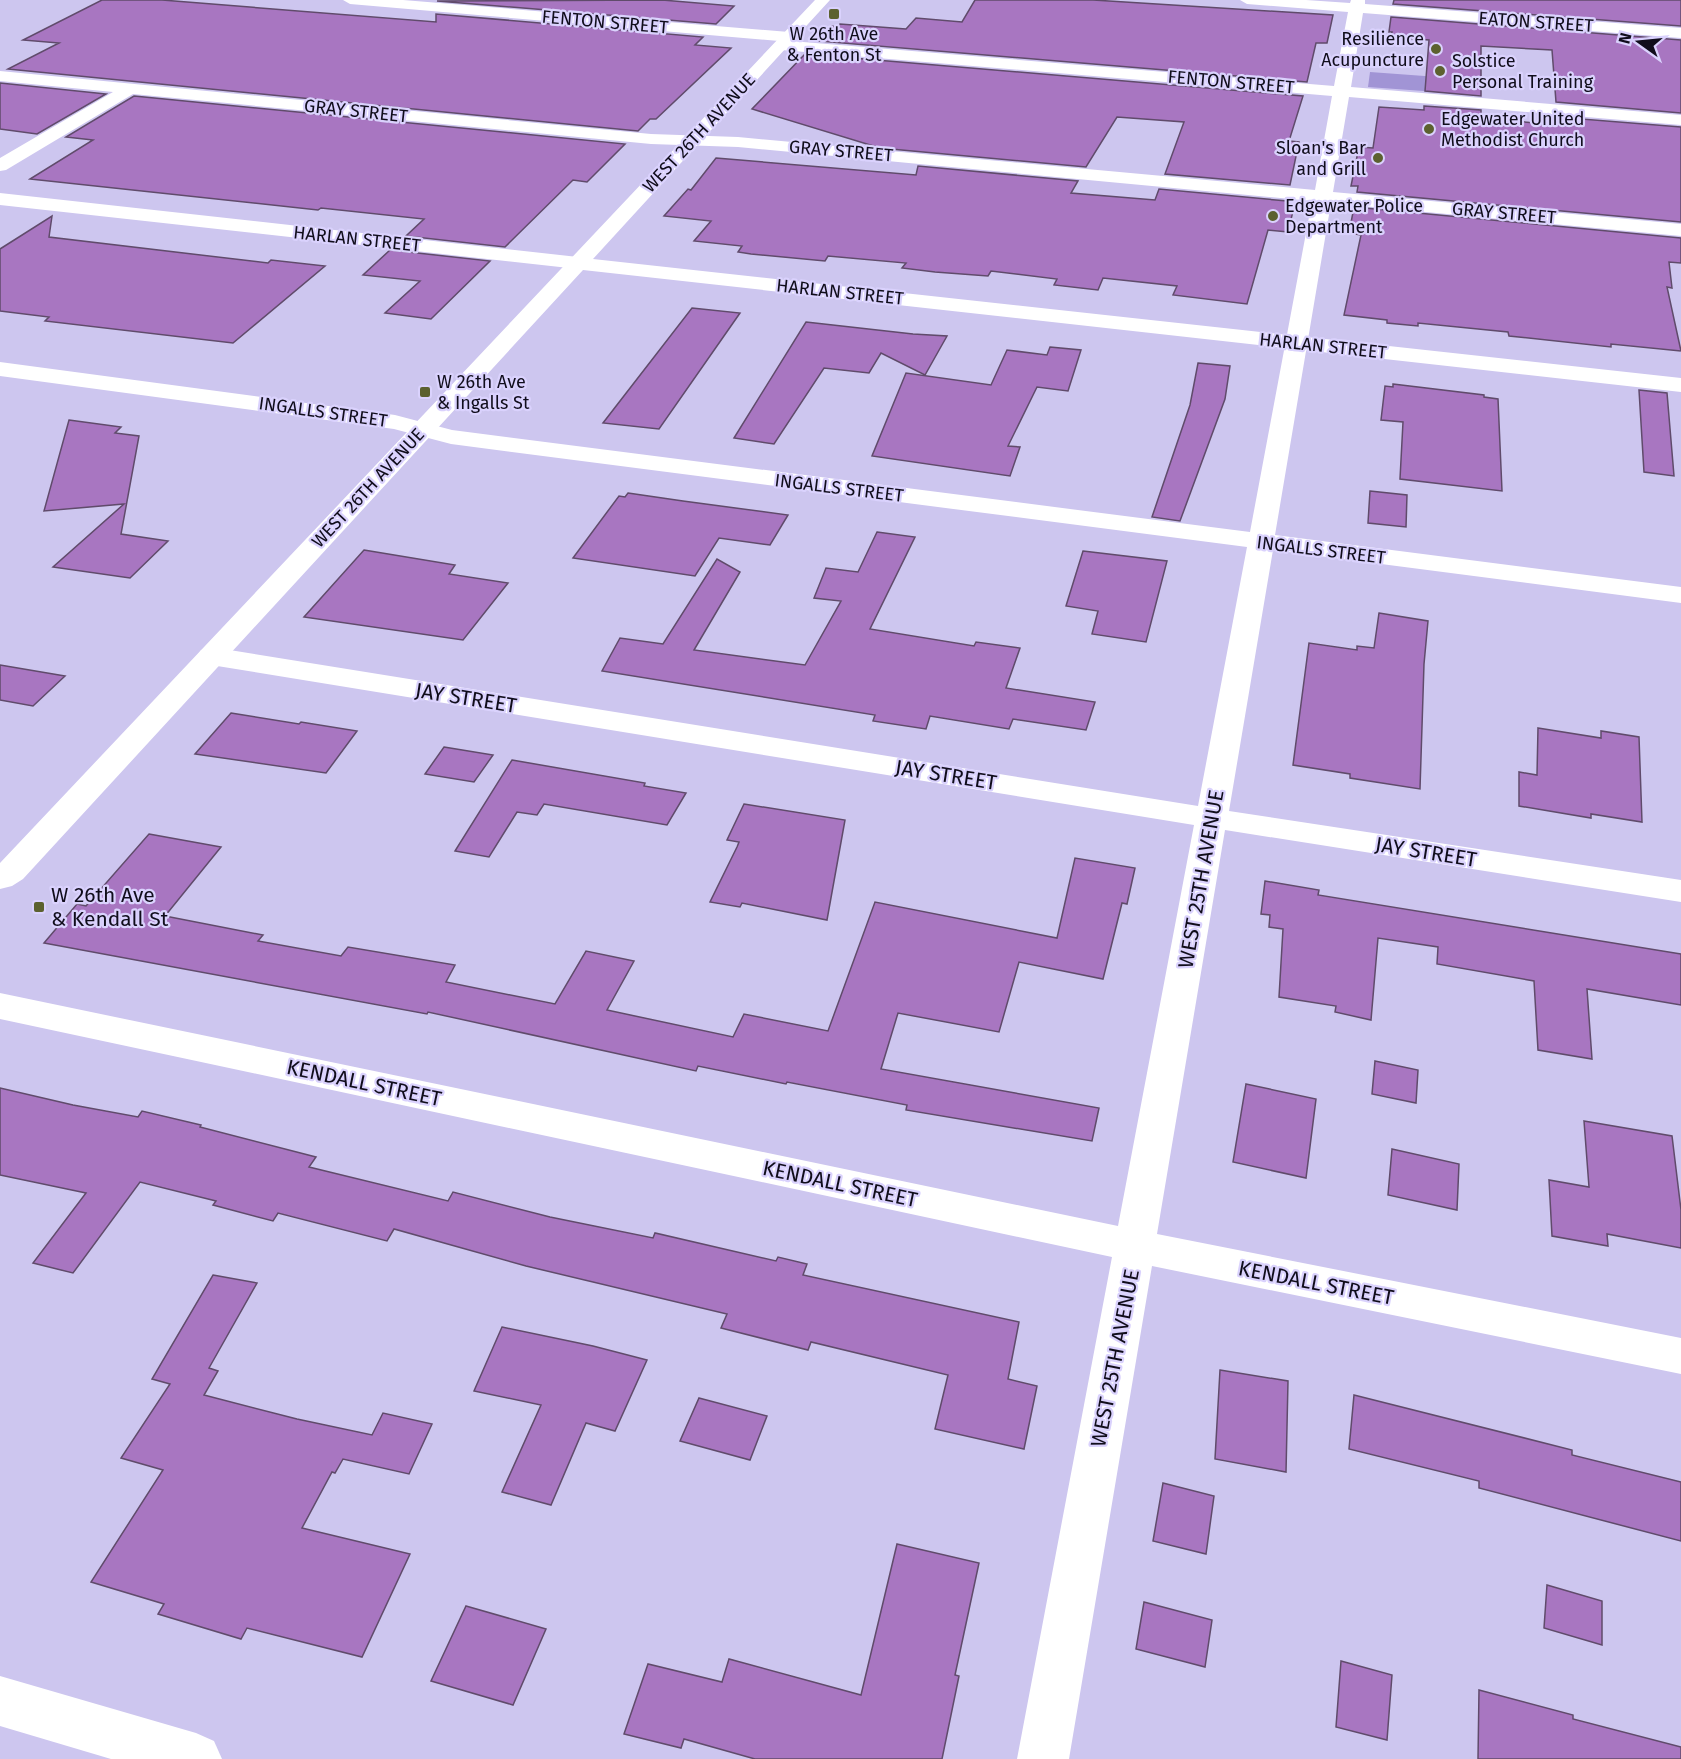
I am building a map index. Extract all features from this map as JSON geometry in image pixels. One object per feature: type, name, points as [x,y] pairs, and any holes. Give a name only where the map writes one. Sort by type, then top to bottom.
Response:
[{"type":"street","name":"FENTON STREET","points":[[350,0],[1681,120]]},
{"type":"street","points":[[481,11],[496,0]]},
{"type":"street","name":"WEST 26TH AVENUE","points":[[0,904],[8,896],[5,875],[823,0]]},
{"type":"street","name":"EATON STREET","points":[[1247,0],[1358,4],[1681,33]]},
{"type":"street","name":"WEST 25TH AVENUE","points":[[1043,1759],[1324,196],[1340,91],[1358,4]]},
{"type":"street","name":"GRAY STREET","points":[[0,76],[639,138],[738,142],[1681,230]]},
{"type":"street","points":[[0,166],[131,88]]},
{"type":"street","name":"HARLAN STREET","points":[[0,199],[1681,385]]},
{"type":"street","name":"INGALLS STREET","points":[[0,369],[395,422],[451,437],[1681,595]]},
{"type":"street","name":"JAY STREET","points":[[211,656],[1212,818],[1681,891]]},
{"type":"street","name":"KENDALL STREET","points":[[0,1006],[1136,1246],[1681,1356]]},
{"type":"street","points":[[0,1701],[196,1759]]},
{"type":"shaded area","points":[[1370,72],[1479,80],[1479,95],[1368,87]]},
{"type":"building","points":[[102,0],[162,0],[436,22],[436,14],[703,37],[695,45],[731,48],[656,119],[650,119],[638,131],[8,69],[59,43],[23,40]]},
{"type":"building","points":[[662,0],[734,6],[716,24],[437,1]]},
{"type":"building","points":[[975,0],[1093,0],[1333,15],[1327,43],[1316,43],[1307,82],[818,41],[832,26],[837,27],[840,24],[906,29],[916,18],[962,22]]},
{"type":"building","points":[[1394,0],[1681,0],[1681,26],[1393,4]]},
{"type":"building","points":[[1391,17],[1681,40],[1681,113],[1556,102],[1552,50],[1481,46],[1481,96],[1425,91],[1429,40],[1391,37],[1392,32],[1389,32]]},
{"type":"building","points":[[805,54],[1303,96],[1289,141],[1299,142],[1290,185],[1165,174],[1184,122],[1117,117],[1086,167],[880,148],[752,109]]},
{"type":"building","points":[[0,83],[106,94],[37,134],[0,129]]},
{"type":"building","points":[[134,96],[625,144],[587,182],[573,180],[505,247],[406,236],[424,219],[30,179],[93,140],[66,137]]},
{"type":"building","points":[[1424,106],[1481,110],[1481,118],[1558,125],[1557,117],[1681,127],[1681,222],[1357,192],[1358,186],[1351,186],[1359,147],[1373,148],[1379,107],[1424,110]]},
{"type":"building","points":[[716,158],[916,175],[918,166],[1078,181],[1071,193],[1155,200],[1159,189],[1287,201],[1286,203],[1294,207],[1288,232],[1268,230],[1247,304],[1173,295],[1177,286],[1103,278],[1098,290],[1054,285],[1057,279],[991,271],[988,276],[902,268],[906,263],[828,256],[825,261],[751,254],[738,252],[742,246],[694,241],[711,221],[664,216],[688,189],[691,190]]},
{"type":"building","points":[[1354,207],[1681,238],[1681,263],[1669,262],[1672,288],[1667,287],[1681,351],[1611,344],[1611,347],[1509,336],[1508,332],[1418,323],[1418,326],[1387,323],[1387,320],[1344,315],[1361,235],[1349,233]]},
{"type":"building","points":[[52,216],[49,237],[268,263],[271,260],[325,266],[233,343],[45,321],[49,317],[0,311],[0,249]]},
{"type":"building","points":[[390,250],[490,261],[431,319],[385,313],[420,281],[363,275]]},
{"type":"building","points":[[692,308],[740,313],[659,429],[603,423]]},
{"type":"building","points":[[806,322],[947,336],[925,375],[881,353],[869,373],[824,368],[774,444],[734,438]]},
{"type":"building","points":[[1050,347],[1081,350],[1068,391],[1037,387],[1008,446],[1020,447],[1010,476],[872,456],[906,373],[991,385],[1007,350],[1047,355]]},
{"type":"building","points":[[1198,363],[1230,366],[1225,399],[1180,521],[1152,517],[1190,405]]},
{"type":"building","points":[[1393,384],[1484,395],[1484,397],[1498,399],[1502,491],[1400,479],[1403,422],[1381,420],[1385,386],[1393,387]]},
{"type":"building","points":[[1639,390],[1667,393],[1674,476],[1644,472]]},
{"type":"building","points":[[69,420],[121,427],[115,433],[139,436],[121,534],[168,541],[130,578],[53,567],[124,504],[44,511]]},
{"type":"building","points":[[1370,491],[1407,495],[1406,527],[1368,523]]},
{"type":"building","points":[[628,493],[788,515],[770,545],[719,538],[695,576],[573,558],[619,496],[625,497]]},
{"type":"building","points":[[877,532],[915,537],[870,629],[974,646],[976,642],[1020,648],[1006,688],[1095,702],[1086,730],[1013,719],[1009,729],[930,716],[926,729],[873,721],[875,715],[602,671],[620,638],[663,644],[717,559],[740,572],[694,650],[805,665],[841,601],[814,598],[826,568],[858,572]]},
{"type":"building","points":[[364,550],[455,565],[449,574],[508,583],[463,640],[304,617]]},
{"type":"building","points":[[1083,551],[1167,561],[1146,642],[1092,634],[1098,611],[1066,606]]},
{"type":"building","points":[[1379,613],[1428,621],[1424,664],[1420,789],[1350,778],[1350,774],[1293,765],[1309,643],[1357,650],[1357,646],[1374,648]]},
{"type":"building","points":[[0,665],[65,676],[33,706],[0,700]]},
{"type":"building","points":[[231,713],[357,731],[326,773],[195,754]]},
{"type":"building","points":[[1538,728],[1601,738],[1601,731],[1639,737],[1642,822],[1591,814],[1591,818],[1519,806],[1519,772],[1537,775]]},
{"type":"building","points":[[444,747],[493,755],[474,782],[425,774]]},
{"type":"building","points":[[512,760],[645,783],[644,786],[686,793],[667,825],[544,804],[537,815],[517,812],[489,857],[455,851]]},
{"type":"building","points":[[744,804],[845,820],[827,920],[742,903],[740,907],[710,902],[739,842],[727,840]]},
{"type":"building","points":[[149,834],[221,847],[165,916],[263,935],[258,941],[341,956],[348,947],[455,965],[446,982],[555,1004],[586,951],[634,961],[607,1010],[733,1037],[744,1014],[828,1031],[875,902],[1057,938],[1075,858],[1135,868],[1127,904],[1122,903],[1103,979],[1019,962],[999,1032],[898,1013],[881,1069],[1099,1108],[1092,1141],[906,1110],[907,1105],[698,1066],[696,1071],[428,1012],[427,1014],[44,943],[77,904],[86,906]]},
{"type":"building","points":[[1265,881],[1319,890],[1318,895],[1681,954],[1681,1005],[1587,989],[1592,1059],[1538,1050],[1534,981],[1437,964],[1438,947],[1378,938],[1371,1020],[1335,1012],[1336,1006],[1279,997],[1283,929],[1269,927],[1270,915],[1261,914]]},
{"type":"building","points":[[1375,1061],[1418,1070],[1416,1103],[1372,1094]]},
{"type":"building","points":[[1246,1084],[1316,1099],[1306,1178],[1233,1162]]},
{"type":"building","points":[[0,1088],[138,1117],[142,1111],[201,1125],[200,1127],[316,1157],[309,1167],[448,1201],[453,1192],[550,1217],[653,1238],[655,1233],[776,1261],[778,1257],[807,1264],[803,1275],[1019,1322],[1008,1379],[1037,1386],[1024,1449],[935,1429],[948,1375],[811,1342],[808,1350],[721,1328],[727,1314],[526,1266],[394,1229],[387,1241],[278,1213],[273,1221],[213,1205],[216,1201],[140,1182],[73,1273],[33,1263],[86,1193],[0,1175]]},
{"type":"building","points":[[1584,1121],[1672,1136],[1681,1210],[1681,1248],[1607,1234],[1608,1246],[1552,1236],[1549,1180],[1589,1187]]},
{"type":"building","points":[[1392,1149],[1459,1164],[1457,1210],[1388,1195]]},
{"type":"building","points":[[213,1275],[257,1283],[209,1368],[218,1371],[204,1395],[297,1419],[372,1435],[383,1413],[432,1424],[409,1474],[343,1459],[335,1473],[332,1472],[302,1528],[410,1554],[362,1657],[247,1628],[241,1639],[158,1614],[164,1604],[91,1582],[163,1470],[121,1458],[170,1384],[152,1379]]},
{"type":"building","points":[[502,1327],[647,1360],[615,1431],[586,1423],[551,1505],[502,1492],[541,1405],[474,1391]]},
{"type":"building","points":[[1220,1370],[1288,1381],[1286,1472],[1215,1459]]},
{"type":"building","points":[[1354,1395],[1572,1450],[1572,1455],[1681,1482],[1681,1541],[1479,1488],[1479,1481],[1349,1449]]},
{"type":"building","points":[[699,1398],[767,1416],[750,1460],[680,1441]]},
{"type":"building","points":[[1163,1483],[1214,1496],[1206,1554],[1153,1541]]},
{"type":"building","points":[[897,1544],[979,1563],[955,1675],[959,1676],[942,1759],[755,1759],[684,1739],[681,1748],[624,1734],[648,1664],[722,1682],[729,1659],[861,1695]]},
{"type":"building","points":[[1547,1585],[1602,1601],[1602,1645],[1544,1628]]},
{"type":"building","points":[[1144,1602],[1212,1620],[1205,1667],[1136,1649]]},
{"type":"building","points":[[466,1606],[546,1629],[513,1705],[431,1681]]},
{"type":"building","points":[[1341,1661],[1392,1675],[1387,1740],[1336,1727]]},
{"type":"building","points":[[1479,1690],[1573,1715],[1573,1719],[1681,1747],[1681,1759],[1478,1759]]},
{"type":"place","name":"W 26th Ave & Fenton St","points":[[834,14]]},
{"type":"place","name":"Resilience Acupuncture","points":[[1436,49]]},
{"type":"place","name":"Solstice Personal Training","points":[[1440,71]]},
{"type":"place","name":"Edgewater United Methodist Church","points":[[1429,129]]},
{"type":"place","name":"Sloan's Bar and Grill","points":[[1378,158]]},
{"type":"place","name":"Edgewater Police Department","points":[[1273,216]]},
{"type":"place","name":"W 26th Ave & Ingalls St","points":[[425,392]]},
{"type":"place","name":"W 26th Ave & Kendall St","points":[[39,907]]}]
